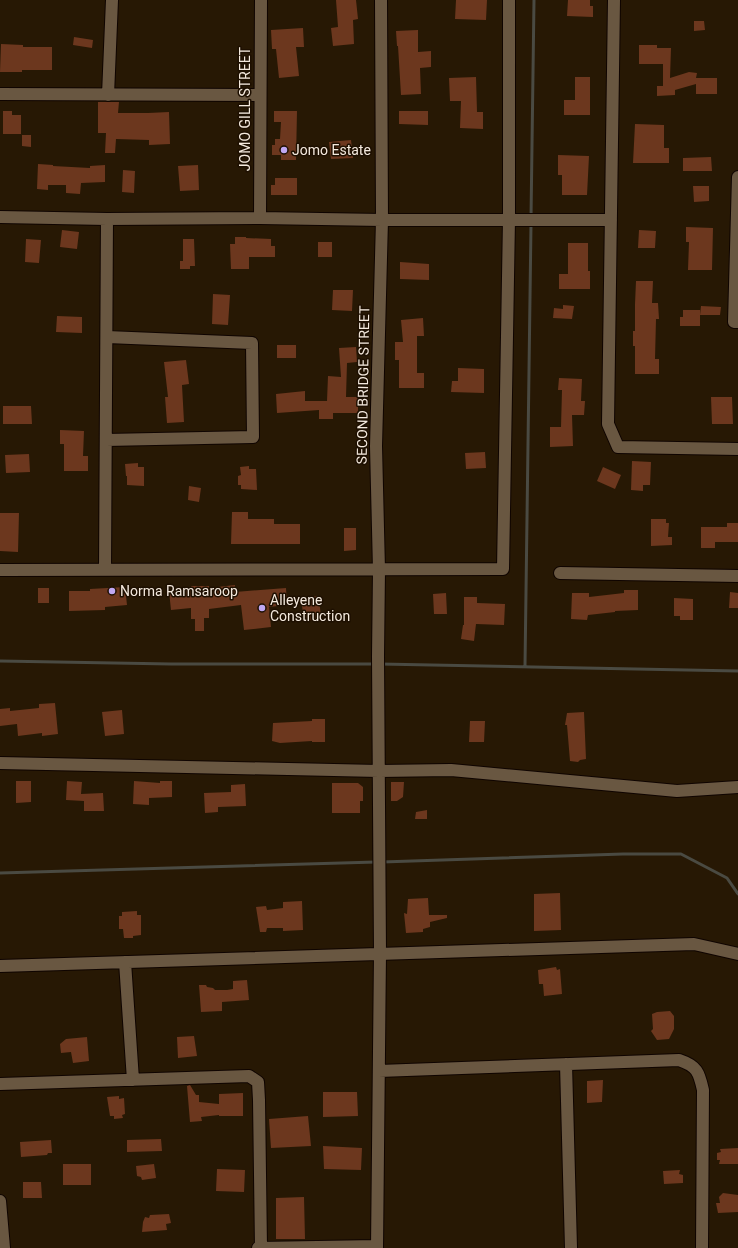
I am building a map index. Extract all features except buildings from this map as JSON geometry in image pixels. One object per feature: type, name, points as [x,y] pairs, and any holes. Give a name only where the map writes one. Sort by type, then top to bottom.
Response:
[{"type":"street","points":[[108,95],[112,0]]},
{"type":"street","name":"JOMO GILL STREET","points":[[260,218],[261,0]]},
{"type":"street","name":"SECOND BRIDGE STREET","points":[[377,1247],[380,953],[378,656],[379,570],[376,446],[382,220],[381,0]]},
{"type":"street","points":[[0,570],[503,569],[515,220],[509,0]]},
{"type":"street","points":[[614,0],[608,424],[618,447],[738,448]]},
{"type":"street","points":[[0,94],[260,95]]},
{"type":"street","points":[[738,178],[734,322],[738,322]]},
{"type":"street","points":[[0,217],[107,219],[260,218],[382,220],[611,220]]},
{"type":"street","points":[[105,570],[107,219]]},
{"type":"street","points":[[106,440],[253,437],[252,344],[107,337]]},
{"type":"street","points":[[560,573],[738,576]]},
{"type":"street","points":[[0,763],[451,770],[677,791],[738,787]]},
{"type":"street","points":[[0,966],[694,944],[738,954]]},
{"type":"street","points":[[125,962],[133,1080]]},
{"type":"street","points":[[379,1071],[679,1060],[691,1064],[700,1075],[703,1090],[702,1248]]},
{"type":"street","points":[[566,1064],[571,1248]]},
{"type":"street","points":[[0,1084],[249,1076],[258,1082],[260,1248],[377,1247]]},
{"type":"street","points":[[0,1201],[4,1248]]},
{"type":"waterway","points":[[531,218],[534,0]]},
{"type":"waterway","points":[[525,666],[531,224]]},
{"type":"waterway","points":[[0,661],[171,664],[374,664]]},
{"type":"waterway","points":[[380,664],[738,671]]},
{"type":"waterway","points":[[382,862],[623,854],[681,854],[727,878],[738,894]]},
{"type":"waterway","points":[[0,873],[376,862]]},
{"type":"place","name":"Jomo Estate","points":[[284,150]]},
{"type":"place","name":"Norma Ramsaroop","points":[[112,591]]},
{"type":"place","name":"Alleyene Construction","points":[[262,608]]}]
